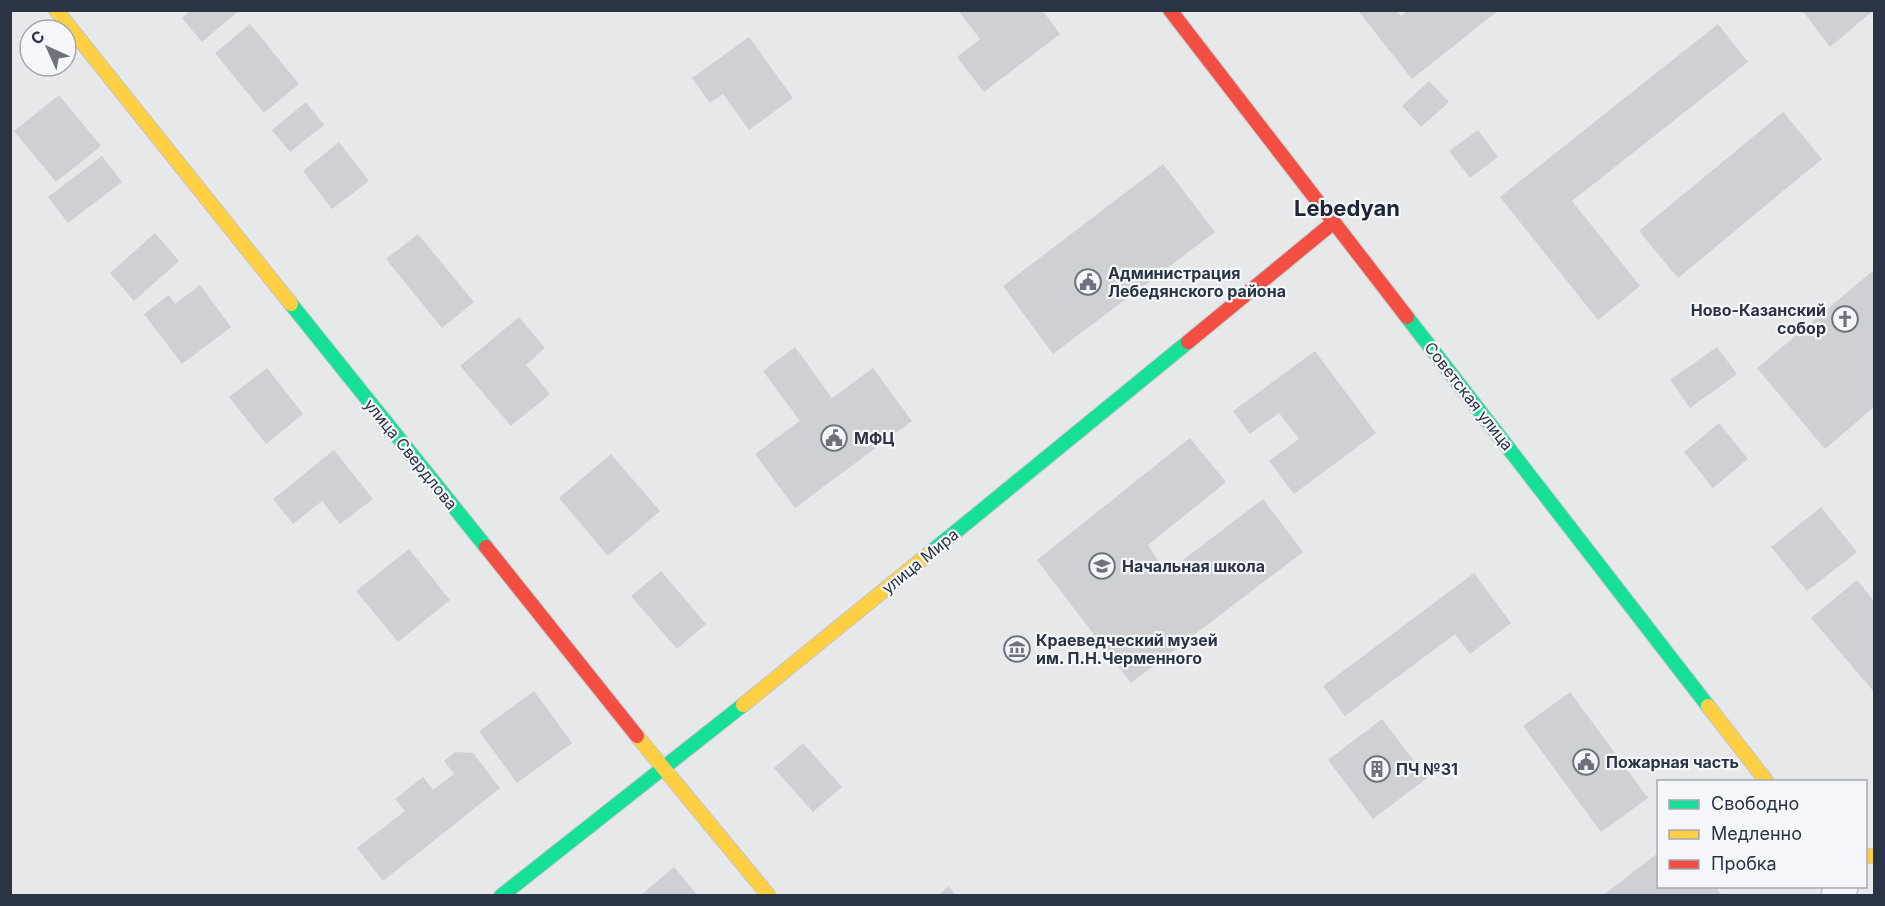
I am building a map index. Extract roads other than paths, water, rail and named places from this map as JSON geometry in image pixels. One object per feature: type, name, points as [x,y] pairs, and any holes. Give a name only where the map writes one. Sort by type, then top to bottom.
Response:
[{"type":"street","name":"улица Свердлова","points":[[56,10],[664,770],[769,896]]},
{"type":"street","name":"Советская улица","points":[[1170,10],[1765,780]]},
{"type":"street","name":"улица Мира","points":[[501,896],[664,770],[1334,222]]},
{"type":"place","name":"Администрация Лебедянского района","points":[[1088,282]]},
{"type":"place","name":"Ново-Казанский собор","points":[[1845,319]]},
{"type":"place","name":"МФЦ","points":[[834,438]]},
{"type":"place","name":"Начальная школа","points":[[1102,566]]},
{"type":"place","name":"Краеведческий музей им. П.Н.Черменного","points":[[1017,649]]},
{"type":"place","name":"Пожарная часть","points":[[1586,762]]},
{"type":"place","name":"ПЧ №31","points":[[1377,769]]},
{"type":"district","name":"Lebedyan","points":[[1347,208]]}]
